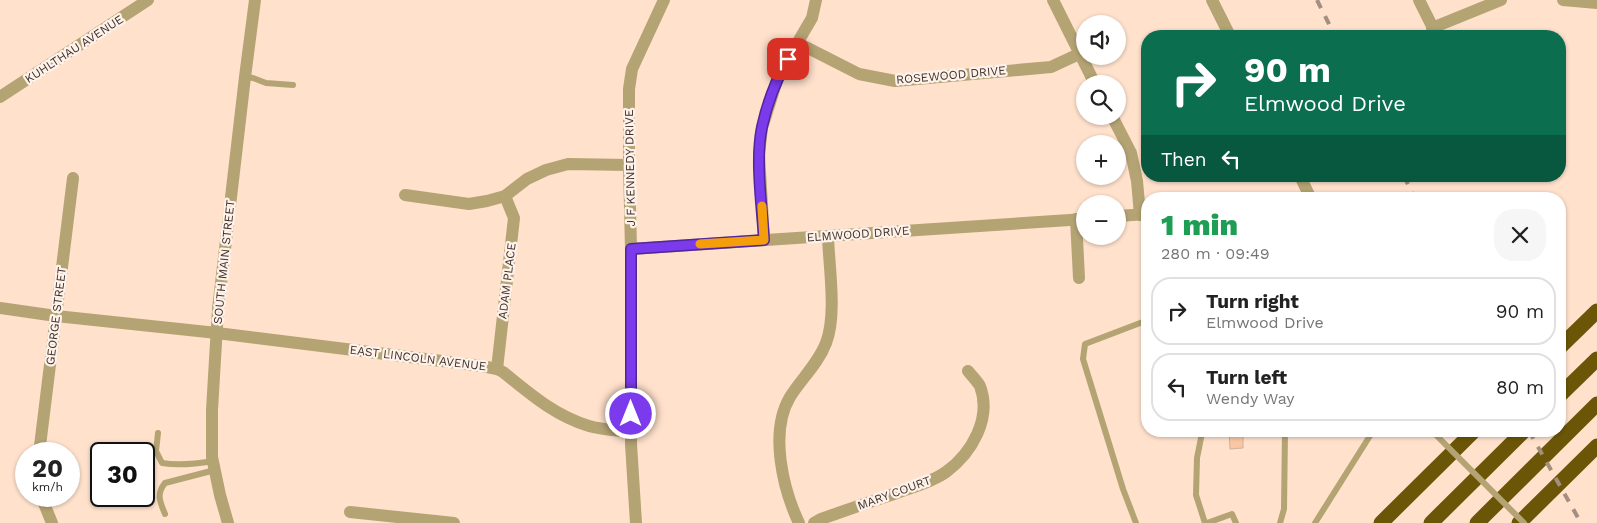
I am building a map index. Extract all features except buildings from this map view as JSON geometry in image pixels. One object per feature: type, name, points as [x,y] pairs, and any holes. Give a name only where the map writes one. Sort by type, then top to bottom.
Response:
[{"type":"highway","points":[[1566,341],[1597,310]]},
{"type":"highway","points":[[1566,389],[1597,359]]},
{"type":"highway","points":[[1566,435],[1597,404]]},
{"type":"highway","points":[[1381,523],[1468,437]]},
{"type":"highway","points":[[1431,523],[1518,437]]},
{"type":"highway","points":[[1477,523],[1564,437]]},
{"type":"highway","points":[[1519,523],[1597,446]]},
{"type":"street","name":"KUHLTHAU AVENUE","points":[[0,97],[148,0]]},
{"type":"street","name":"SOUTH MAIN STREET","points":[[228,523],[214,466],[212,410],[218,309],[245,77],[256,0]]},
{"type":"street","name":"J F KENNEDY DRIVE","points":[[636,523],[631,432],[629,89],[632,70],[664,0]]},
{"type":"street","points":[[764,240],[759,154],[762,128],[779,74],[812,18],[816,0]]},
{"type":"street","points":[[1053,0],[1076,48]]},
{"type":"street","points":[[1212,0],[1227,30]]},
{"type":"street","points":[[1419,0],[1433,30]]},
{"type":"street","points":[[1438,30],[1501,0]]},
{"type":"street","points":[[1563,0],[1597,3]]},
{"type":"street","name":"ROSEWOOD DRIVE","points":[[798,44],[859,74],[895,81],[1051,67],[1076,55]]},
{"type":"street","points":[[1117,125],[1131,153],[1141,200]]},
{"type":"street","points":[[405,195],[469,204],[505,196],[533,176],[568,164],[628,165]]},
{"type":"street","name":"GEORGE STREET","points":[[41,442],[73,178]]},
{"type":"street","name":"ADAM PLACE","points":[[497,369],[514,218],[505,196]]},
{"type":"street","points":[[1126,216],[1141,215]]},
{"type":"street","name":"ELMWOOD DRIVE","points":[[631,249],[1076,219]]},
{"type":"street","points":[[799,523],[784,480],[779,456],[780,432],[782,417],[788,400],[799,382],[817,361],[826,343],[831,326],[832,307],[828,237]]},
{"type":"street","points":[[1079,278],[1080,245]]},
{"type":"street","name":"EAST LINCOLN AVENUE","points":[[0,308],[473,364],[503,372],[554,411],[571,420],[591,427],[631,432]]},
{"type":"street","name":"MARY COURT","points":[[814,523],[923,484],[946,472],[964,455],[976,437],[983,420],[984,399],[979,384],[968,371]]},
{"type":"street","points":[[45,507],[52,523]]},
{"type":"street","points":[[350,512],[454,523]]},
{"type":"lane","points":[[245,77],[266,83],[293,85]]},
{"type":"lane","points":[[1136,523],[1123,489],[1083,359],[1085,344],[1141,323]]},
{"type":"lane","points":[[158,433],[156,451],[162,462],[214,466]]},
{"type":"lane","points":[[1201,437],[1197,458],[1196,495],[1206,523],[1232,514],[1236,523]]},
{"type":"lane","points":[[1280,523],[1284,509],[1285,437]]},
{"type":"lane","points":[[1315,523],[1369,437]]},
{"type":"lane","points":[[1438,437],[1524,523]]},
{"type":"lane","points":[[165,514],[158,500],[161,488],[165,483],[214,466]]},
{"type":"railway","points":[[1317,0],[1332,30]]},
{"type":"railway","points":[[1407,182],[1412,192]]},
{"type":"railway","points":[[1532,437],[1581,523]]},
{"type":"slow traffic","points":[[700,244],[764,240],[762,206]]},
{"type":"route","points":[[631,414],[631,249],[764,240],[759,154],[762,128],[779,74],[788,59]]}]
